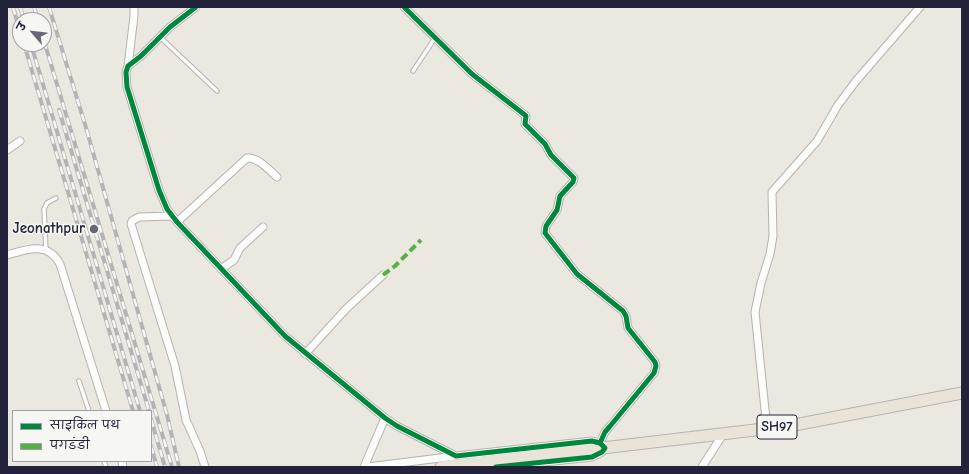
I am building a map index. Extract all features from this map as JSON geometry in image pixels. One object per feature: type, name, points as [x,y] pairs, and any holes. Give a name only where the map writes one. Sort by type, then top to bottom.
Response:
[{"type":"main road","name":"SH97","points":[[441,467],[591,450],[602,446],[789,426],[962,393]]},
{"type":"street","points":[[134,7],[128,66],[126,72],[127,87],[159,190],[172,216],[274,325],[305,354],[396,426],[456,456]]},
{"type":"street","points":[[128,66],[141,56],[170,26],[196,7]]},
{"type":"street","points":[[404,7],[479,80],[525,114],[527,118],[525,124],[545,144],[551,155],[572,177],[574,181],[560,196],[557,210],[546,226],[545,233],[577,274],[625,313],[628,328],[656,366],[654,373],[605,432],[602,452],[592,457],[496,467]]},
{"type":"street","points":[[767,429],[755,312],[761,283],[770,254],[773,236],[772,192],[817,141],[838,105],[856,81],[920,7]]},
{"type":"street","points":[[7,150],[20,141]]},
{"type":"street","points":[[177,222],[247,158],[258,160],[277,177]]},
{"type":"street","points":[[172,216],[139,217],[132,221],[131,224],[175,366],[186,420],[200,451],[205,467]]},
{"type":"street","points":[[221,269],[234,260],[240,248],[263,227]]},
{"type":"street","points":[[7,255],[36,248],[53,255],[60,264],[106,410]]},
{"type":"street","points":[[305,354],[346,309],[382,274]]},
{"type":"street","points":[[364,467],[385,418]]},
{"type":"street","points":[[702,467],[723,434]]},
{"type":"street","points":[[368,467],[592,440],[602,446]]},
{"type":"lane","points":[[160,37],[217,91]]},
{"type":"lane","points":[[413,72],[435,38]]},
{"type":"lane","points":[[46,251],[44,209],[47,202],[56,198]]},
{"type":"lane","points":[[79,381],[88,410]]},
{"type":"railway","points":[[13,7],[14,12]]},
{"type":"railway","points":[[20,7],[22,12]]},
{"type":"railway","points":[[34,7],[36,12]]},
{"type":"railway","points":[[49,7],[87,131],[167,415],[179,467]]},
{"type":"railway","points":[[26,52],[133,410]]},
{"type":"railway","points":[[33,52],[140,410]]},
{"type":"railway","points":[[47,52],[172,467]]},
{"type":"railway","points":[[59,110],[149,410]]},
{"type":"railway","points":[[152,422],[165,467]]},
{"type":"railway","points":[[152,450],[157,467]]},
{"type":"marked path","points":[[383,275],[395,266],[421,240]]},
{"type":"cycle path","points":[[196,7],[170,27],[141,56],[128,66],[126,72],[127,87],[159,190],[167,209],[177,222],[285,336],[385,418],[397,426],[456,456],[592,441],[600,443],[605,448],[602,452],[592,457],[496,467]]},
{"type":"cycle path","points":[[404,7],[472,74],[526,116],[525,124],[545,144],[551,155],[574,178],[573,182],[560,196],[557,210],[546,226],[545,233],[577,274],[623,311],[626,316],[628,328],[655,362],[656,366],[654,373],[605,432],[600,443]]},
{"type":"place","name":"Jeonathpur","points":[[94,229]]}]
